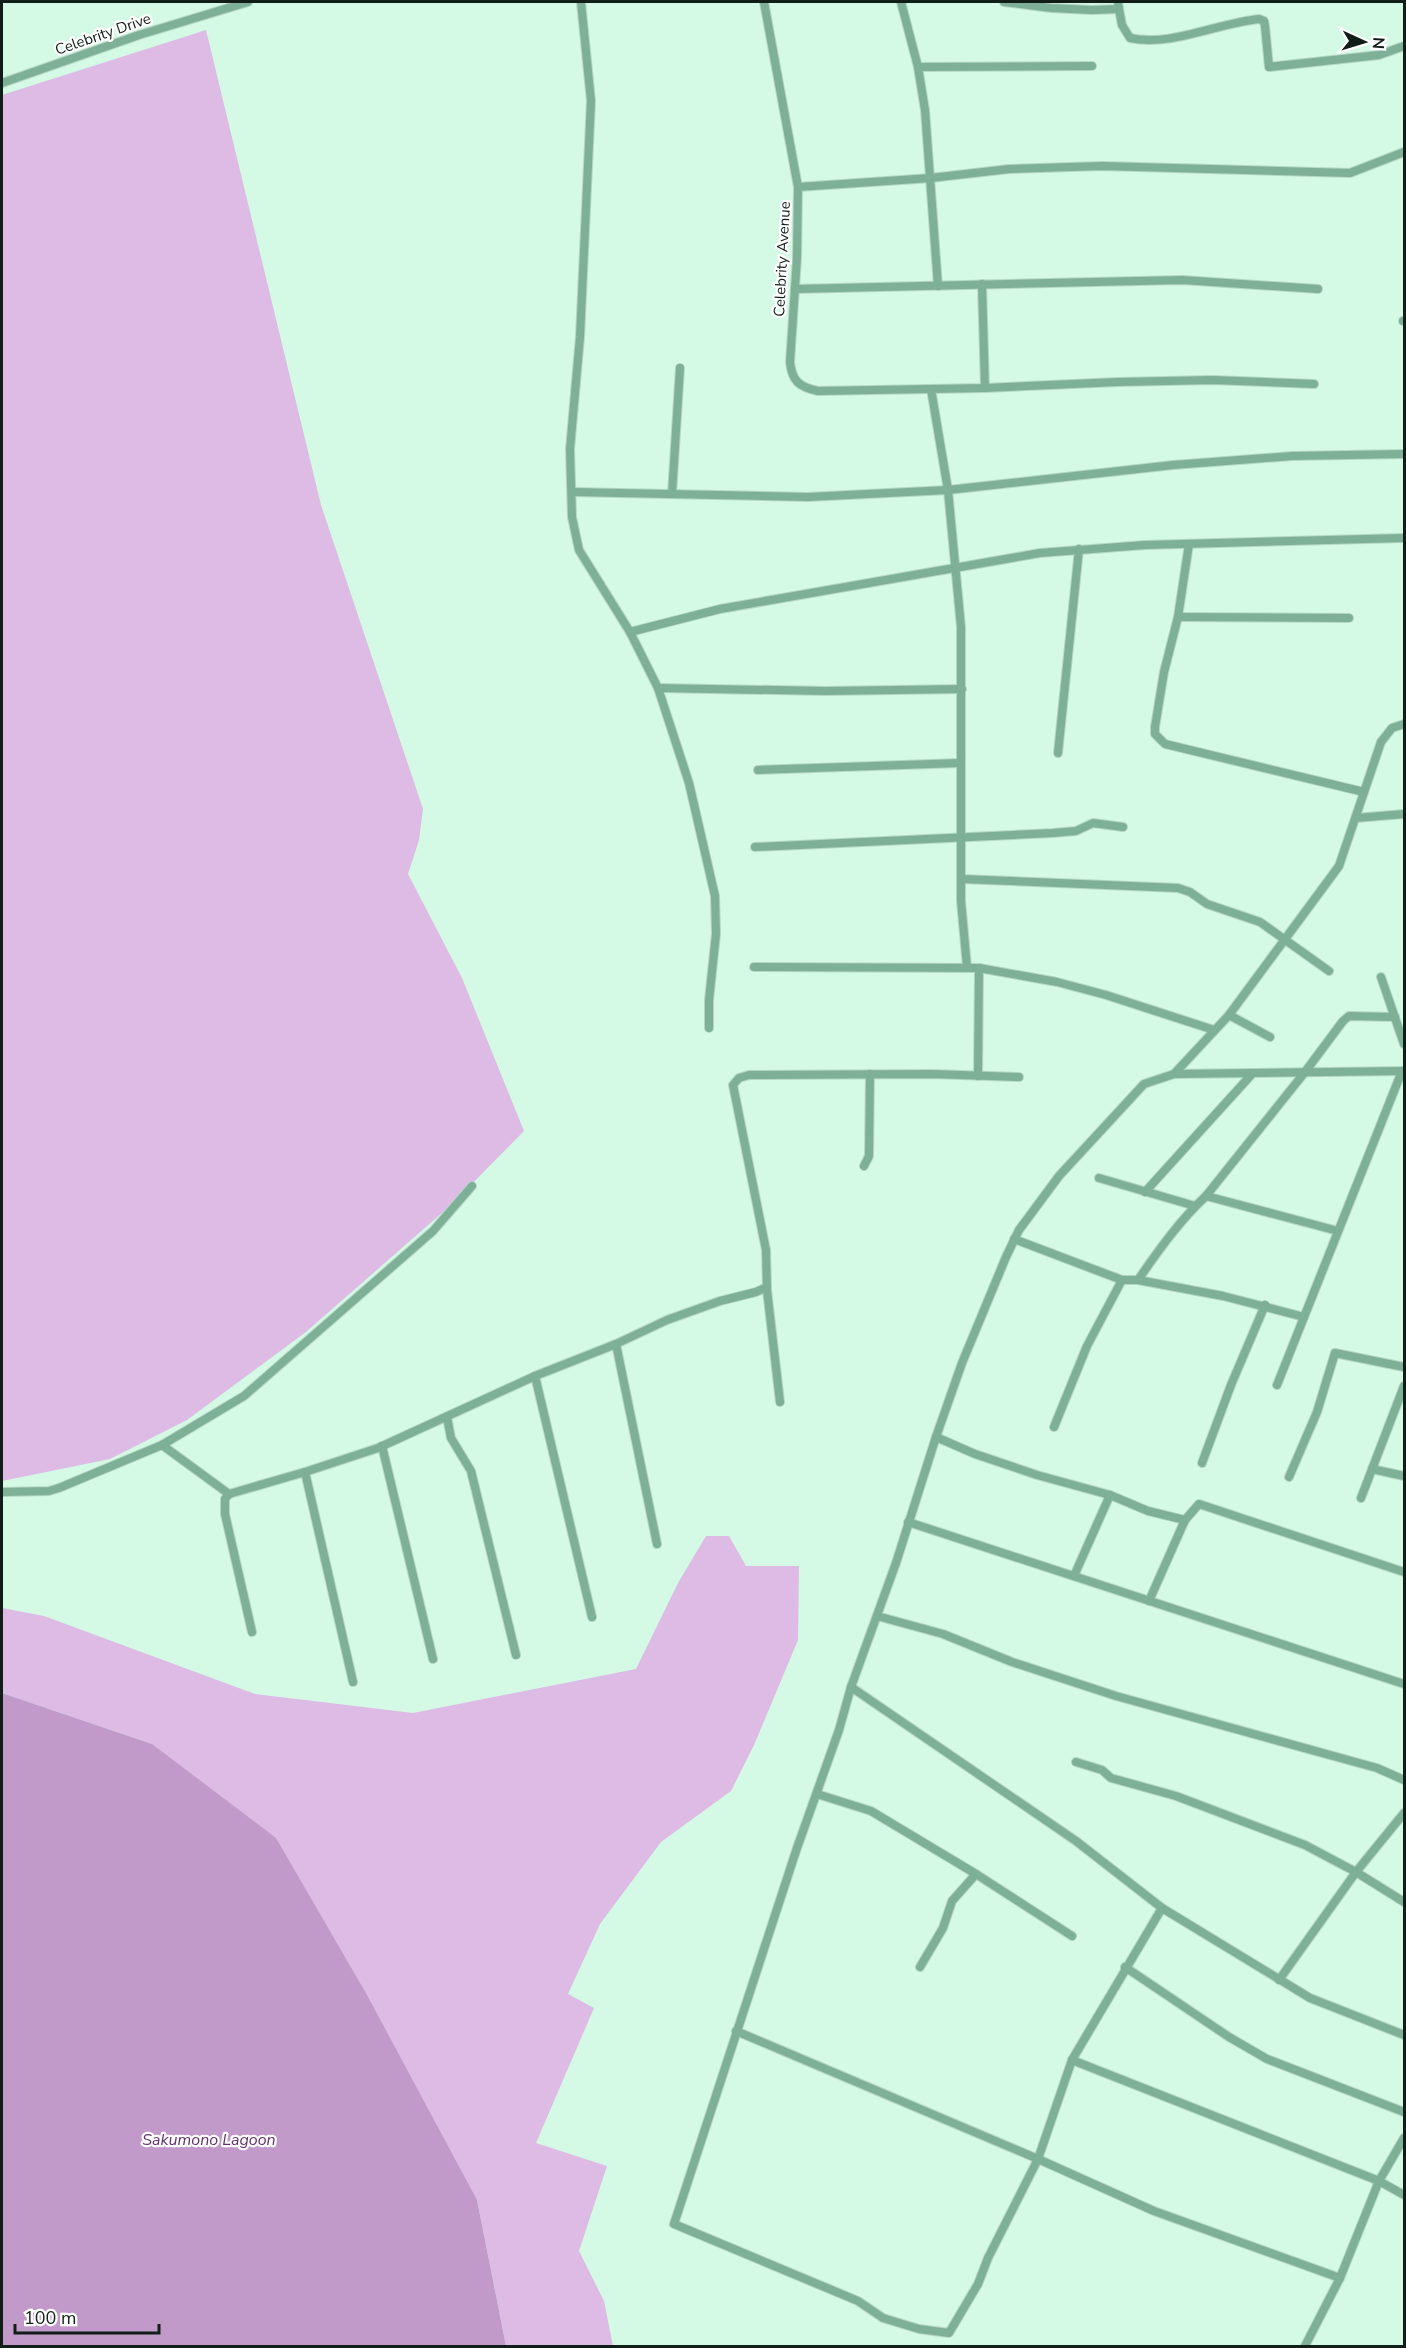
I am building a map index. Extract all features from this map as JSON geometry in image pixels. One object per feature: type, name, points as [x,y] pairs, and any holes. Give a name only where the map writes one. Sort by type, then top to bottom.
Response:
[{"type":"street","name":"Celebrity Drive","points":[[2,83],[139,35],[248,2]]},
{"type":"street","points":[[581,2],[591,101],[580,337],[570,449],[572,517],[579,550],[630,632],[658,688],[689,783],[715,896],[716,934],[709,1000],[709,1028]]},
{"type":"street","name":"Celebrity Avenue","points":[[764,2],[798,187],[791,374],[800,386],[818,390],[931,389]]},
{"type":"street","points":[[901,2],[918,67],[925,110],[939,286]]},
{"type":"street","points":[[1004,2],[1092,10],[1119,5],[1122,25],[1130,38],[1141,41],[1181,36],[1252,20],[1264,21],[1269,67],[1378,55],[1404,46]]},
{"type":"street","points":[[918,67],[1092,66]]},
{"type":"street","points":[[798,187],[931,178],[1009,169],[1102,166],[1350,173],[1404,152]]},
{"type":"street","points":[[795,289],[1182,280],[1318,289]]},
{"type":"street","points":[[982,284],[985,388]]},
{"type":"street","points":[[672,494],[680,368]]},
{"type":"street","points":[[967,967],[960,901],[961,627],[948,490],[931,389],[1200,380],[1314,384]]},
{"type":"street","points":[[572,492],[808,497],[948,490],[1173,465],[1292,456],[1404,454]]},
{"type":"street","points":[[630,632],[720,609],[955,566],[1040,553],[1189,544],[1404,538]]},
{"type":"street","points":[[1189,544],[1179,617],[1164,672],[1155,734],[1166,744],[1364,792]]},
{"type":"street","points":[[1058,753],[1079,549]]},
{"type":"street","points":[[1179,617],[1349,618]]},
{"type":"street","points":[[658,688],[826,691],[962,689]]},
{"type":"street","points":[[1174,1074],[1229,1015],[1339,866],[1381,742],[1392,728],[1404,724]]},
{"type":"street","points":[[759,770],[960,762]]},
{"type":"street","points":[[1356,818],[1404,814]]},
{"type":"street","points":[[755,847],[1065,832],[1076,831],[1093,823],[1123,827]]},
{"type":"street","points":[[961,879],[1178,888],[1190,892],[1207,904],[1260,922],[1329,970]]},
{"type":"street","points":[[754,967],[979,968],[1067,985],[1214,1030]]},
{"type":"street","points":[[978,1076],[979,968]]},
{"type":"street","points":[[1381,977],[1404,1044]]},
{"type":"street","points":[[1229,1015],[1270,1037]]},
{"type":"street","points":[[1138,1280],[1305,1072],[1343,1021],[1349,1016],[1395,1017]]},
{"type":"street","points":[[1162,1908],[1072,2060],[1038,2159],[988,2258],[978,2284],[949,2333],[919,2329],[882,2318],[858,2301],[674,2224],[736,2031],[936,1437],[978,1324],[1014,1239],[1059,1176],[1144,1084],[1174,1074],[1403,1071],[1277,1385]]},
{"type":"street","points":[[864,1166],[869,1156],[870,1074]]},
{"type":"street","points":[[780,1402],[762,1222],[733,1085],[739,1078],[749,1075],[870,1074],[1019,1077]]},
{"type":"street","points":[[1145,1192],[1252,1074]]},
{"type":"street","points":[[1099,1178],[1196,1206]]},
{"type":"street","points":[[2,1492],[49,1491],[59,1488],[162,1445],[244,1396],[433,1231],[472,1186]]},
{"type":"street","points":[[1206,1196],[1338,1231]]},
{"type":"street","points":[[1014,1239],[1122,1280],[1138,1280],[1265,1305],[1304,1317]]},
{"type":"street","points":[[1054,1427],[1087,1346],[1122,1280]]},
{"type":"street","points":[[252,1632],[225,1514],[225,1498],[229,1494],[305,1473],[382,1446],[535,1376],[616,1344],[667,1320],[767,1287]]},
{"type":"street","points":[[1202,1463],[1231,1385],[1265,1305]]},
{"type":"street","points":[[616,1344],[657,1544]]},
{"type":"street","points":[[1289,1477],[1317,1412],[1335,1353],[1404,1366]]},
{"type":"street","points":[[535,1376],[592,1617]]},
{"type":"street","points":[[1361,1498],[1404,1386]]},
{"type":"street","points":[[447,1417],[451,1438],[471,1471],[516,1655]]},
{"type":"street","points":[[936,1437],[975,1454],[1037,1475],[1110,1495],[1148,1511],[1185,1520]]},
{"type":"street","points":[[162,1445],[229,1494]]},
{"type":"street","points":[[382,1446],[433,1659]]},
{"type":"street","points":[[1372,1469],[1404,1476]]},
{"type":"street","points":[[305,1473],[353,1682]]},
{"type":"street","points":[[1074,1576],[1110,1495]]},
{"type":"street","points":[[1149,1601],[1185,1520],[1199,1504],[1404,1572]]},
{"type":"street","points":[[908,1522],[1403,1683],[1404,1674]]},
{"type":"street","points":[[877,1617],[943,1634],[1012,1662],[1116,1696],[1377,1768],[1404,1780]]},
{"type":"street","points":[[851,1687],[1076,1841],[1162,1908],[1310,1998],[1404,2035]]},
{"type":"street","points":[[1076,1762],[1102,1770],[1111,1778],[1176,1796],[1305,1845],[1356,1872],[1404,1902]]},
{"type":"street","points":[[817,1794],[871,1811],[976,1874],[1072,1936]]},
{"type":"street","points":[[1279,1980],[1356,1872],[1404,1813]]},
{"type":"street","points":[[920,1967],[943,1928],[952,1901],[976,1874]]},
{"type":"street","points":[[1125,1967],[1229,2037],[1268,2059],[1404,2112]]},
{"type":"street","points":[[736,2031],[1038,2159],[1154,2211],[1340,2278]]},
{"type":"street","points":[[1072,2060],[1379,2181],[1404,2194]]},
{"type":"street","points":[[1305,2346],[1340,2278],[1379,2181],[1404,2138]]},
{"type":"shaded area","points":[[206,30],[321,505],[423,809],[419,840],[408,874],[462,978],[524,1131],[451,1205],[306,1332],[187,1420],[110,1459],[2,1481],[2,95]]},
{"type":"shaded area","points":[[706,1536],[729,1536],[746,1566],[799,1566],[798,1640],[754,1745],[731,1791],[661,1842],[600,1924],[568,1994],[594,2008],[536,2143],[607,2166],[579,2251],[604,2301],[613,2346],[506,2346],[477,2200],[152,1744],[2,1693],[2,1608],[44,1616],[255,1694],[413,1713],[636,1669],[678,1583]]},
{"type":"water","name":"Sakumono Lagoon","points":[[2,1693],[152,1744],[276,1838],[367,1995],[477,2200],[506,2346],[2,2346]]}]
